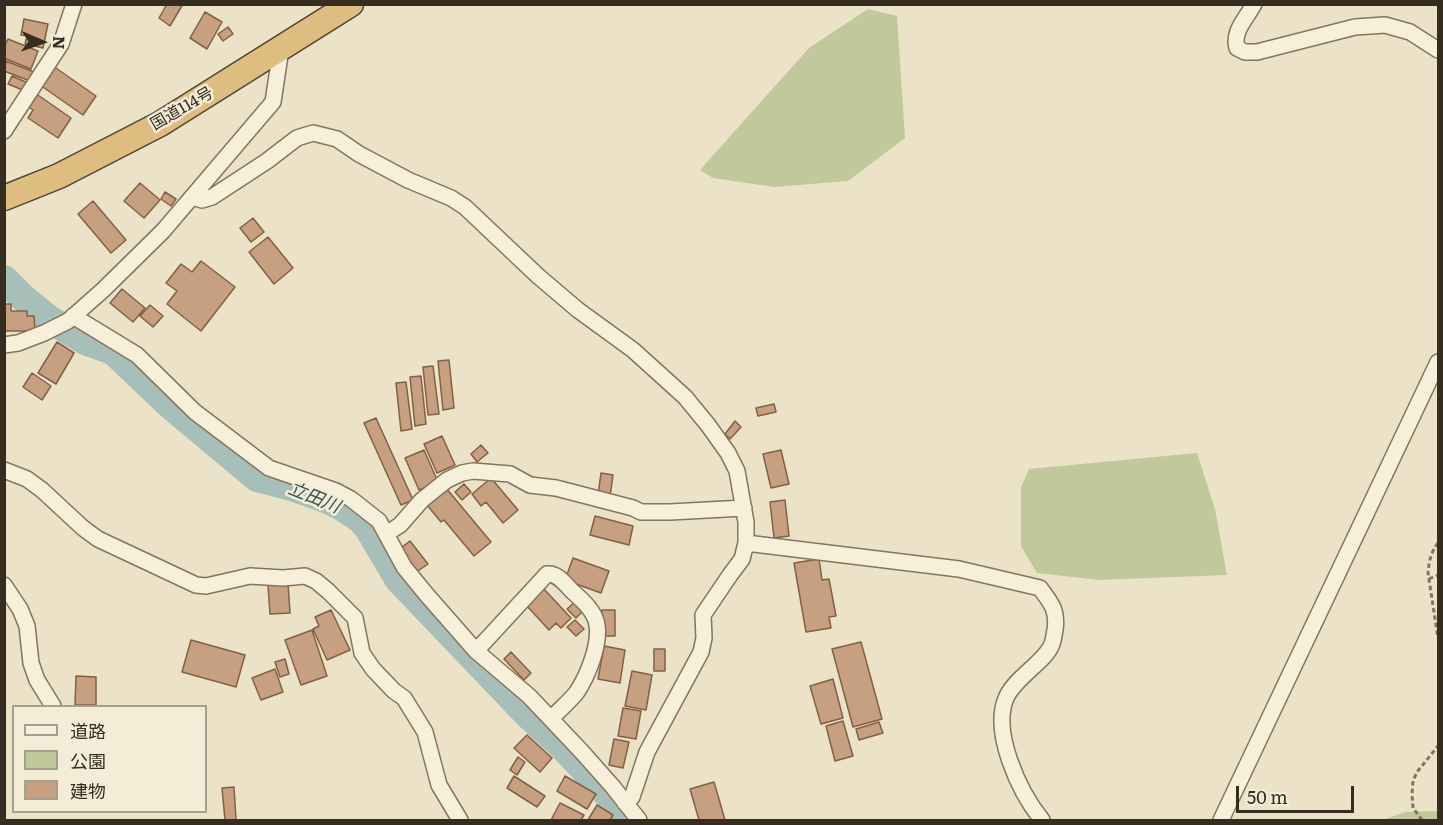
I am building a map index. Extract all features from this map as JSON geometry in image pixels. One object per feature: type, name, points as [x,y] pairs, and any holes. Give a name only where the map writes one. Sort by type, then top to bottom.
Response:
[{"type":"highway","name":"国道114号","points":[[4,198],[59,176],[160,124],[351,4]]},
{"type":"street","points":[[4,132],[61,44],[74,4]]},
{"type":"street","points":[[1254,4],[1236,35],[1237,48],[1245,52],[1257,52],[1355,27],[1385,25],[1410,32],[1438,50]]},
{"type":"street","points":[[4,345],[18,343],[68,321],[163,231],[273,102],[281,49]]},
{"type":"street","points":[[192,197],[202,200],[212,197],[297,138],[313,133],[337,139],[359,154],[465,207],[538,276],[578,310],[633,350],[685,397],[708,425],[728,453],[737,471],[744,508],[746,543],[742,559],[703,615],[704,638],[701,652],[647,752],[632,797],[625,803]]},
{"type":"street","points":[[73,316],[136,355],[195,412],[269,468],[336,491],[351,499],[379,521],[404,567],[426,594],[476,651],[529,696],[551,719],[605,778],[639,820]]},
{"type":"street","points":[[1221,820],[1438,362]]},
{"type":"street","points":[[4,470],[27,479],[42,490],[98,539],[196,585],[206,586],[249,576],[283,578],[305,576],[316,581],[342,603],[355,618],[362,653],[373,669],[404,698],[425,732],[439,785],[460,820]]},
{"type":"street","points":[[386,534],[399,525],[422,500],[447,480],[473,471],[510,474],[530,485],[556,488],[641,512],[744,508]]},
{"type":"street","points":[[746,543],[959,569],[1040,588],[1054,607],[1056,619],[1052,645],[1010,691],[1003,707],[1002,727],[1012,767],[1025,796],[1042,820]]},
{"type":"street","points":[[476,651],[546,574],[557,575],[586,604],[595,618],[597,642],[588,672],[576,692],[551,719]]},
{"type":"street","points":[[4,585],[20,609],[27,626],[31,663],[37,680],[52,705]]},
{"type":"path","points":[[1438,543],[1433,549],[1429,563],[1429,579],[1438,638]]},
{"type":"path","points":[[1429,579],[1438,575]]},
{"type":"path","points":[[1422,820],[1413,808],[1413,781],[1417,772],[1438,746]]},
{"type":"green space","points":[[868,9],[897,16],[905,138],[848,181],[774,187],[713,178],[700,170],[809,48]]},
{"type":"green space","points":[[1197,453],[1215,509],[1227,575],[1099,580],[1037,573],[1021,546],[1021,487],[1029,469]]},
{"type":"green space","points":[[1438,811],[1438,820],[1383,820],[1405,812]]},
{"type":"building","points":[[167,4],[183,4],[170,26],[159,18]]},
{"type":"building","points":[[205,12],[222,22],[207,49],[190,38]]},
{"type":"building","points":[[24,19],[48,24],[43,48],[25,44],[27,36],[21,35]]},
{"type":"building","points":[[228,27],[233,34],[223,41],[218,34]]},
{"type":"building","points":[[8,39],[38,51],[31,69],[4,58],[4,47]]},
{"type":"building","points":[[6,61],[34,72],[30,81],[4,71]]},
{"type":"building","points":[[53,66],[96,96],[83,115],[40,85]]},
{"type":"building","points":[[12,76],[28,83],[25,91],[8,84]]},
{"type":"building","points":[[35,93],[71,118],[58,138],[28,118],[33,110],[26,105]]},
{"type":"building","points":[[140,183],[160,200],[144,218],[124,201]]},
{"type":"building","points":[[165,192],[176,199],[171,206],[161,199]]},
{"type":"building","points":[[93,201],[126,240],[111,253],[78,214]]},
{"type":"building","points":[[253,218],[264,232],[251,242],[240,228]]},
{"type":"building","points":[[268,237],[293,268],[274,284],[249,252]]},
{"type":"building","points":[[201,261],[235,287],[201,331],[167,304],[177,291],[166,283],[181,264],[192,272]]},
{"type":"building","points":[[122,289],[145,308],[133,322],[110,303]]},
{"type":"building","points":[[4,304],[11,304],[11,311],[27,311],[27,316],[34,316],[35,331],[4,331]]},
{"type":"building","points":[[150,305],[163,316],[153,327],[140,316]]},
{"type":"building","points":[[57,342],[74,353],[56,384],[38,373]]},
{"type":"building","points":[[449,360],[454,408],[443,410],[438,361]]},
{"type":"building","points":[[433,366],[439,414],[428,415],[423,367]]},
{"type":"building","points":[[32,373],[51,386],[42,400],[23,387]]},
{"type":"building","points":[[421,376],[426,424],[415,426],[410,377]]},
{"type":"building","points":[[406,382],[412,429],[401,431],[396,383]]},
{"type":"building","points":[[774,404],[776,412],[758,416],[756,408]]},
{"type":"building","points":[[376,418],[413,500],[401,505],[364,423]]},
{"type":"building","points":[[735,421],[741,427],[730,439],[725,434]]},
{"type":"building","points":[[442,436],[455,465],[437,473],[424,444]]},
{"type":"building","points":[[481,445],[488,453],[477,462],[471,454]]},
{"type":"building","points":[[424,450],[438,482],[419,490],[405,458]]},
{"type":"building","points":[[781,450],[789,484],[771,488],[763,454]]},
{"type":"building","points":[[601,473],[613,475],[610,497],[598,495]]},
{"type":"building","points":[[491,478],[518,510],[503,523],[486,502],[481,506],[472,494]]},
{"type":"building","points":[[464,484],[471,492],[462,500],[455,492]]},
{"type":"building","points":[[446,488],[491,542],[474,556],[444,520],[441,522],[427,505]]},
{"type":"building","points":[[785,500],[789,536],[774,538],[770,502]]},
{"type":"building","points":[[595,516],[633,526],[629,545],[590,535]]},
{"type":"building","points":[[410,541],[428,564],[415,573],[398,550]]},
{"type":"building","points":[[573,558],[609,571],[601,593],[565,580]]},
{"type":"building","points":[[819,559],[822,580],[829,579],[836,616],[829,617],[831,628],[806,632],[794,563]]},
{"type":"building","points":[[288,583],[290,613],[270,614],[268,585]]},
{"type":"building","points":[[543,588],[571,618],[561,628],[556,623],[549,630],[526,605]]},
{"type":"building","points":[[576,601],[584,610],[576,618],[567,609]]},
{"type":"building","points":[[331,610],[350,650],[327,660],[313,629],[319,626],[315,617]]},
{"type":"building","points":[[602,610],[615,610],[615,636],[602,636]]},
{"type":"building","points":[[575,620],[584,629],[576,636],[567,627]]},
{"type":"building","points":[[312,630],[327,676],[301,685],[285,640]]},
{"type":"building","points":[[191,640],[245,655],[236,687],[182,672]]},
{"type":"building","points":[[861,642],[882,719],[853,727],[832,649]]},
{"type":"building","points":[[604,646],[625,650],[620,683],[598,679]]},
{"type":"building","points":[[654,649],[665,649],[665,671],[654,671]]},
{"type":"building","points":[[511,652],[531,673],[524,680],[504,659]]},
{"type":"building","points":[[285,659],[289,674],[280,677],[275,662]]},
{"type":"building","points":[[275,669],[283,692],[261,700],[252,678]]},
{"type":"building","points":[[632,671],[652,675],[646,710],[625,706]]},
{"type":"building","points":[[76,676],[96,677],[96,705],[75,705]]},
{"type":"building","points":[[833,679],[843,718],[821,724],[810,686]]},
{"type":"building","points":[[623,708],[641,711],[636,739],[618,736]]},
{"type":"building","points":[[843,721],[853,756],[835,761],[826,726]]},
{"type":"building","points":[[879,722],[883,733],[859,740],[856,729]]},
{"type":"building","points":[[527,735],[552,758],[540,772],[514,748]]},
{"type":"building","points":[[614,739],[629,742],[623,768],[609,765]]},
{"type":"building","points":[[518,757],[525,762],[517,775],[510,770]]},
{"type":"building","points":[[514,776],[545,796],[537,807],[507,788]]},
{"type":"building","points":[[565,776],[596,794],[587,809],[557,791]]},
{"type":"building","points":[[714,782],[725,820],[699,820],[690,789]]},
{"type":"building","points":[[234,787],[236,820],[225,820],[222,788]]},
{"type":"building","points":[[560,803],[584,815],[581,820],[551,820]]},
{"type":"building","points":[[597,805],[613,815],[610,820],[588,820]]},
{"type":"waterway","name":"立田川","points":[[4,279],[49,319],[85,341],[113,351],[171,406],[257,478],[328,500],[360,519],[368,528],[398,579],[529,716],[560,744],[629,820]]}]
